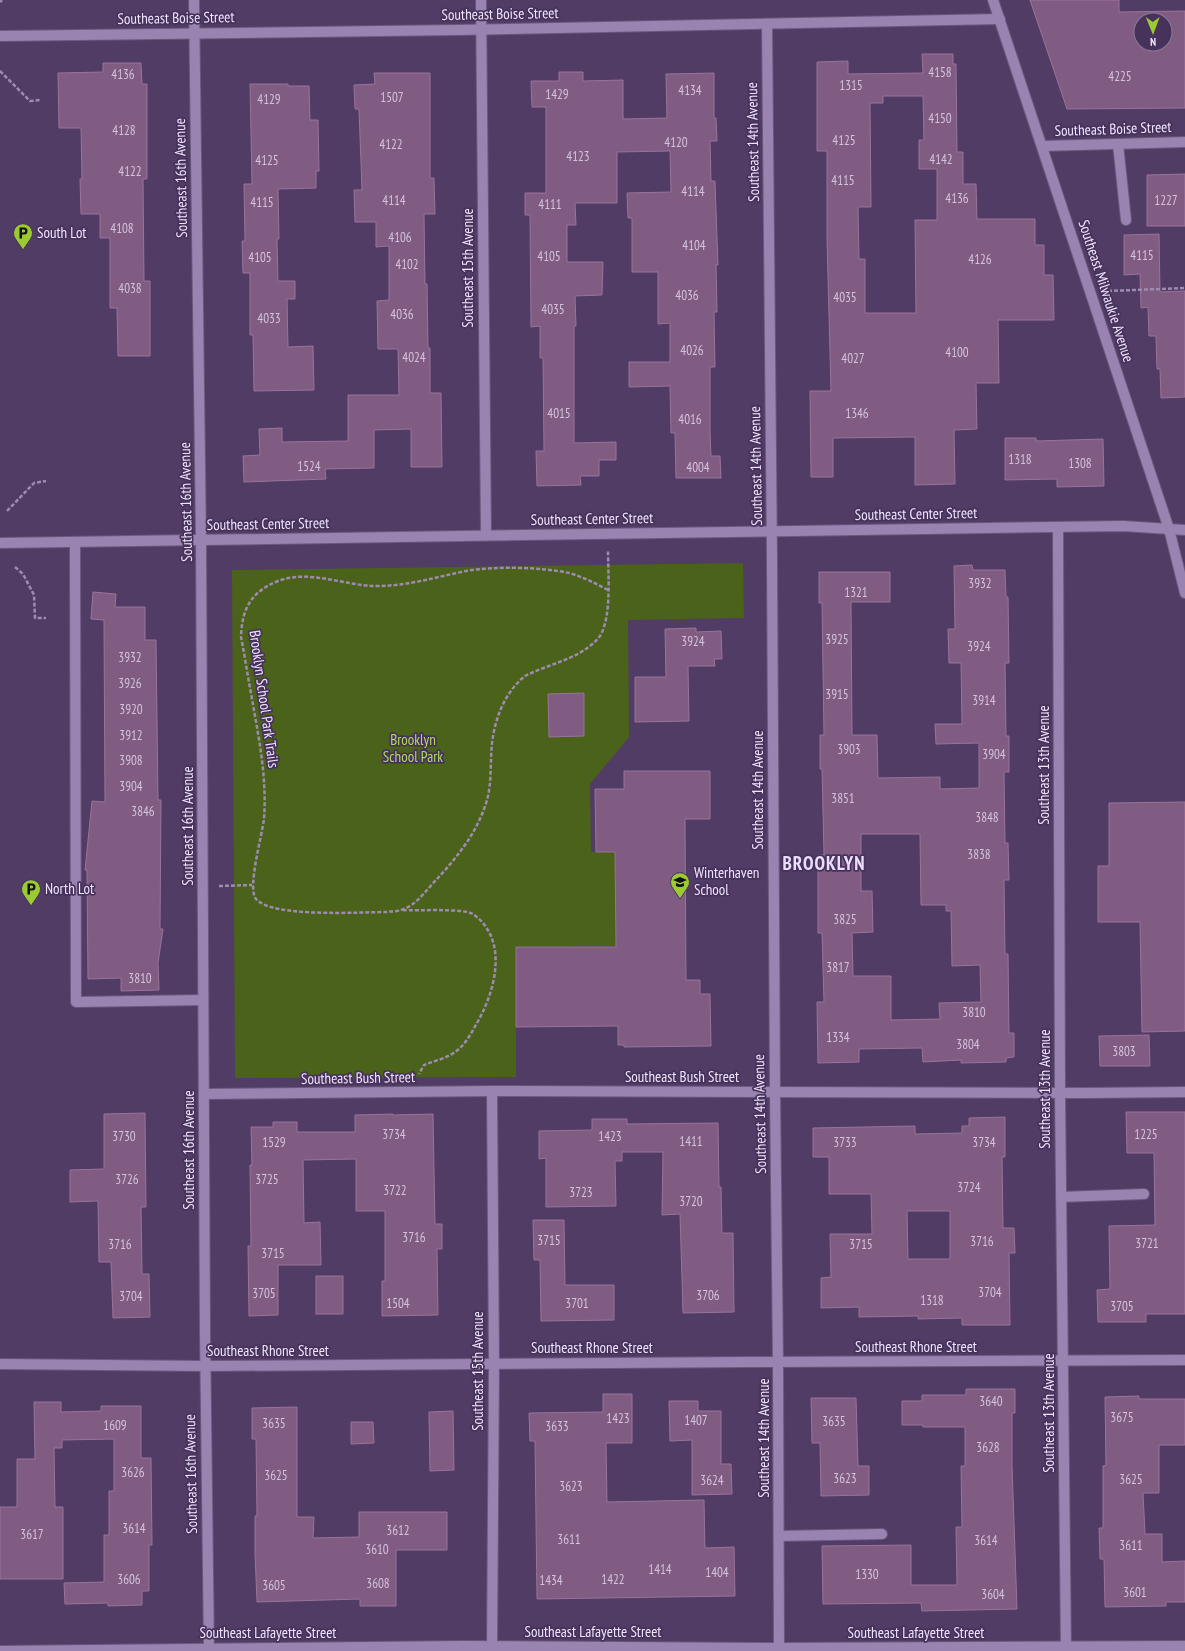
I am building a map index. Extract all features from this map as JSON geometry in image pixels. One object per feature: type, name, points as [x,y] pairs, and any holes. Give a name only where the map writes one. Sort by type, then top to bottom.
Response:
[{"type":"street","name":"Southeast 16th Avenue","points":[[194,0],[201,540],[205,1366],[209,1650]]},
{"type":"street","name":"Southeast 15th Avenue","points":[[481,0],[486,535]]},
{"type":"street","name":"Southeast Milwaukie Avenue","points":[[993,0],[1043,146],[1169,529],[1185,593]]},
{"type":"street","name":"Southeast Boise Street","points":[[0,36],[482,30],[1000,19]]},
{"type":"street","name":"Southeast 14th Avenue","points":[[767,24],[772,531],[779,1650]]},
{"type":"street","name":"Southeast Boise Street","points":[[1043,146],[1185,142]]},
{"type":"street","points":[[1118,144],[1126,220]]},
{"type":"street","name":"Southeast Center Street","points":[[0,543],[1123,526],[1185,530]]},
{"type":"street","name":"Southeast 13th Avenue","points":[[1058,527],[1060,1093],[1066,1649]]},
{"type":"street","points":[[75,542],[76,1002],[203,1000]]},
{"type":"street","name":"Southeast 15th Avenue","points":[[492,1091],[494,1363],[492,1649]]},
{"type":"street","name":"Southeast Bush Street","points":[[204,1094],[492,1091],[1185,1092]]},
{"type":"street","points":[[1061,1197],[1144,1194]]},
{"type":"street","name":"Southeast Rhone Street","points":[[0,1364],[205,1366],[494,1363],[1185,1360]]},
{"type":"street","points":[[779,1536],[882,1534]]},
{"type":"street","name":"Southeast Lafayette Street","points":[[0,1651],[1066,1649],[1185,1646]]},
{"type":"path","points":[[0,71],[30,101],[40,100]]},
{"type":"path","points":[[1091,292],[1185,288]]},
{"type":"path","points":[[7,511],[34,482],[46,481]]},
{"type":"path","points":[[402,910],[411,905],[423,894],[447,868],[477,828],[487,799],[490,784],[492,742],[503,704],[508,696],[519,681],[525,676],[577,654],[596,641],[605,625],[608,610],[608,534]]},
{"type":"path","points":[[15,567],[23,574],[34,595],[35,618],[46,618]]},
{"type":"path","name":"Brooklyn School Park Trails","points":[[252,885],[261,841],[265,796],[260,744],[241,636],[242,619],[245,609],[254,596],[280,580],[294,577],[307,577],[363,586],[390,586],[410,584],[467,571],[487,569],[554,571],[586,579],[608,590]]},
{"type":"path","points":[[203,886],[252,885],[255,898],[262,905],[286,911],[348,913],[402,910],[460,911],[472,914],[487,931],[495,950],[495,976],[490,997],[480,1018],[465,1043],[455,1053],[424,1064],[420,1070],[416,1092]]},
{"type":"green space","name":"Brooklyn School Park","points":[[743,563],[744,618],[628,620],[629,737],[590,784],[591,852],[615,852],[616,946],[516,947],[516,1077],[235,1078],[232,570]]},
{"type":"building","points":[[1030,0],[1119,0],[1119,12],[1185,11],[1185,108],[1067,109]]},
{"type":"building","points":[[922,54],[953,54],[953,64],[956,64],[957,152],[963,152],[963,184],[976,184],[977,219],[1035,219],[1035,245],[1044,245],[1044,275],[1053,275],[1054,320],[998,320],[999,383],[976,383],[977,429],[954,430],[955,484],[915,485],[915,437],[833,438],[833,477],[811,477],[810,391],[831,391],[827,239],[827,151],[817,151],[817,62],[848,61],[848,74],[923,73]],"holes":[[[883,96],[923,96],[924,140],[919,140],[919,169],[937,169],[937,220],[915,220],[916,313],[865,313],[865,259],[859,259],[858,207],[871,207],[870,103],[883,103]]]},
{"type":"building","points":[[103,63],[141,63],[142,84],[147,84],[147,179],[143,179],[144,281],[150,281],[150,356],[118,356],[117,308],[110,308],[110,238],[100,238],[100,214],[81,214],[81,128],[59,128],[58,73],[103,72]]},
{"type":"building","points":[[559,72],[583,72],[583,81],[623,80],[623,119],[667,118],[666,74],[714,73],[714,118],[716,118],[717,141],[710,141],[711,181],[715,181],[718,265],[716,265],[717,312],[714,312],[715,367],[710,367],[710,432],[711,456],[720,456],[721,478],[676,478],[675,433],[671,433],[670,386],[629,387],[629,362],[670,362],[670,323],[658,324],[658,272],[632,272],[632,218],[628,218],[627,193],[671,192],[670,151],[617,152],[617,203],[575,203],[576,225],[567,225],[567,262],[603,262],[602,295],[575,296],[576,326],[574,326],[574,443],[616,442],[616,460],[599,460],[599,476],[580,476],[581,485],[537,486],[536,451],[544,451],[543,358],[540,358],[540,326],[531,327],[530,215],[525,215],[525,193],[546,193],[546,107],[532,107],[531,81],[559,81]]},
{"type":"building","points":[[374,73],[430,73],[430,178],[434,178],[435,214],[424,214],[425,284],[427,284],[428,348],[430,348],[430,393],[441,393],[442,467],[411,467],[411,429],[374,430],[374,468],[325,469],[326,479],[244,482],[243,456],[260,455],[259,429],[282,428],[282,442],[348,441],[348,395],[399,395],[398,349],[378,349],[377,301],[389,300],[389,246],[376,247],[376,222],[355,222],[354,190],[362,190],[359,109],[355,109],[354,85],[375,84]]},
{"type":"building","points":[[250,84],[288,84],[288,86],[309,86],[310,120],[318,120],[319,171],[316,171],[316,188],[278,189],[279,239],[277,239],[278,281],[295,281],[295,299],[287,299],[288,347],[313,346],[314,390],[254,391],[253,335],[250,335],[250,273],[243,273],[242,241],[245,241],[244,184],[252,184]]},
{"type":"building","points":[[1185,174],[1185,226],[1147,226],[1147,175]]},
{"type":"building","points":[[1159,234],[1160,292],[1185,291],[1185,397],[1161,398],[1160,369],[1157,369],[1156,336],[1149,336],[1148,307],[1141,308],[1140,274],[1124,275],[1124,235]]},
{"type":"building","points":[[1005,438],[1036,438],[1036,441],[1103,439],[1104,486],[1057,487],[1057,479],[1005,480]]},
{"type":"building","points":[[972,565],[973,570],[1005,570],[1006,597],[1008,597],[1009,663],[1005,663],[1006,736],[1009,736],[1009,772],[1004,772],[1005,843],[1008,843],[1009,880],[1004,880],[1005,954],[1008,954],[1009,1033],[1014,1033],[1014,1057],[1006,1058],[1006,1062],[961,1063],[961,1060],[923,1062],[922,1048],[859,1049],[859,1062],[818,1063],[817,1002],[824,1002],[822,933],[818,933],[818,855],[824,855],[822,769],[820,769],[820,735],[824,735],[822,603],[819,603],[819,572],[890,572],[890,602],[851,602],[852,735],[877,735],[878,778],[940,777],[940,789],[979,788],[979,743],[936,744],[935,724],[962,724],[961,663],[949,663],[948,629],[955,629],[954,566]],"holes":[[[861,834],[920,834],[921,905],[946,905],[946,911],[951,911],[952,966],[980,965],[981,1002],[939,1003],[940,1019],[891,1020],[891,976],[853,976],[852,933],[873,932],[872,891],[861,891]]]},
{"type":"building","points":[[93,592],[116,594],[115,607],[145,607],[145,640],[156,640],[158,800],[161,800],[160,929],[163,929],[158,963],[159,990],[121,991],[121,978],[88,979],[87,870],[85,870],[92,801],[105,802],[104,620],[91,619]]},
{"type":"building","points":[[696,628],[696,632],[721,631],[722,659],[714,659],[715,666],[688,666],[689,721],[635,722],[635,677],[666,677],[665,629]]},
{"type":"building","points":[[584,693],[584,736],[549,737],[548,694]]},
{"type":"building","points":[[624,771],[710,771],[710,819],[685,819],[686,980],[700,980],[700,994],[710,994],[711,1046],[624,1047],[624,1045],[618,1045],[618,1026],[516,1027],[516,947],[616,947],[615,852],[596,852],[595,789],[624,789]]},
{"type":"building","points":[[1185,802],[1185,1031],[1142,1032],[1140,922],[1098,922],[1098,866],[1109,866],[1109,803]]},
{"type":"building","points":[[1149,1035],[1150,1066],[1100,1066],[1099,1036]]},
{"type":"building","points":[[1126,1112],[1185,1112],[1185,1314],[1146,1314],[1146,1322],[1098,1322],[1097,1290],[1110,1289],[1109,1226],[1155,1225],[1154,1153],[1127,1153]]},
{"type":"building","points":[[145,1113],[146,1207],[141,1207],[142,1274],[149,1274],[150,1317],[113,1318],[111,1262],[99,1262],[98,1201],[70,1202],[70,1170],[104,1169],[104,1114]]},
{"type":"building","points":[[433,1114],[435,1224],[442,1224],[442,1249],[437,1249],[438,1315],[382,1316],[382,1281],[385,1281],[385,1211],[356,1211],[356,1159],[303,1160],[304,1223],[320,1222],[321,1265],[278,1265],[278,1315],[249,1316],[248,1246],[251,1246],[251,1127],[273,1127],[273,1122],[297,1122],[297,1132],[355,1132],[355,1115]]},
{"type":"building","points":[[1005,1117],[1005,1157],[1002,1157],[1003,1228],[1014,1228],[1015,1253],[1009,1253],[1010,1325],[962,1325],[962,1318],[918,1319],[918,1316],[859,1317],[859,1307],[821,1308],[821,1278],[831,1277],[830,1234],[872,1234],[871,1194],[829,1194],[829,1157],[813,1157],[813,1128],[915,1126],[915,1134],[962,1133],[962,1126],[969,1126],[969,1118]],"holes":[[[907,1211],[950,1211],[950,1259],[908,1259]]]},
{"type":"building","points":[[592,1119],[627,1119],[627,1124],[718,1123],[719,1187],[721,1187],[722,1233],[733,1233],[734,1312],[683,1313],[680,1214],[662,1215],[663,1152],[622,1152],[622,1161],[615,1161],[616,1206],[546,1207],[546,1158],[539,1159],[539,1131],[592,1130]]},
{"type":"building","points":[[533,1220],[564,1220],[565,1285],[614,1285],[614,1320],[541,1321],[540,1260],[534,1260]]},
{"type":"building","points":[[316,1276],[343,1276],[343,1314],[316,1314]]},
{"type":"building","points":[[966,1389],[1015,1389],[1015,1413],[1012,1413],[1012,1465],[1017,1609],[922,1611],[921,1603],[823,1604],[822,1546],[911,1545],[911,1585],[957,1585],[956,1527],[962,1527],[961,1466],[965,1466],[965,1427],[923,1427],[923,1425],[902,1425],[902,1401],[922,1401],[922,1395],[966,1395]]},
{"type":"building","points":[[603,1394],[632,1394],[632,1443],[606,1443],[607,1502],[704,1500],[705,1548],[734,1547],[735,1596],[537,1599],[535,1441],[530,1441],[529,1413],[603,1412]]},
{"type":"building","points":[[1139,1396],[1139,1399],[1185,1399],[1185,1445],[1159,1445],[1159,1493],[1143,1493],[1145,1534],[1162,1534],[1162,1562],[1185,1561],[1185,1602],[1166,1602],[1166,1606],[1105,1607],[1104,1559],[1100,1559],[1099,1528],[1103,1528],[1103,1466],[1106,1465],[1105,1397]]},
{"type":"building","points":[[811,1398],[856,1398],[858,1466],[869,1466],[869,1495],[821,1496],[820,1443],[812,1443]]},
{"type":"building","points":[[669,1401],[698,1401],[698,1411],[721,1411],[721,1464],[731,1464],[732,1494],[692,1495],[692,1440],[670,1441]]},
{"type":"building","points":[[34,1402],[61,1402],[61,1412],[101,1411],[101,1406],[141,1406],[141,1458],[151,1458],[152,1545],[149,1545],[149,1591],[142,1591],[142,1605],[108,1606],[108,1603],[65,1604],[64,1583],[104,1582],[104,1535],[109,1535],[109,1491],[114,1491],[114,1439],[62,1440],[62,1448],[54,1448],[55,1507],[63,1507],[63,1579],[0,1579],[0,1507],[17,1507],[17,1459],[35,1459]]},
{"type":"building","points":[[297,1407],[297,1517],[314,1517],[313,1538],[359,1537],[359,1512],[447,1512],[447,1550],[396,1550],[396,1606],[360,1606],[360,1599],[257,1602],[255,1553],[255,1516],[257,1516],[256,1439],[252,1439],[252,1408]]},
{"type":"building","points":[[453,1411],[454,1470],[430,1471],[429,1412]]},
{"type":"building","points":[[351,1422],[373,1422],[374,1443],[351,1444]]},
{"type":"place","name":"South Lot","points":[[23,250]]},
{"type":"place","name":"Winterhaven School","points":[[680,899]]},
{"type":"place","name":"North Lot","points":[[31,906]]},
{"type":"district","name":"BROOKLYN","points":[[824,863]]}]
